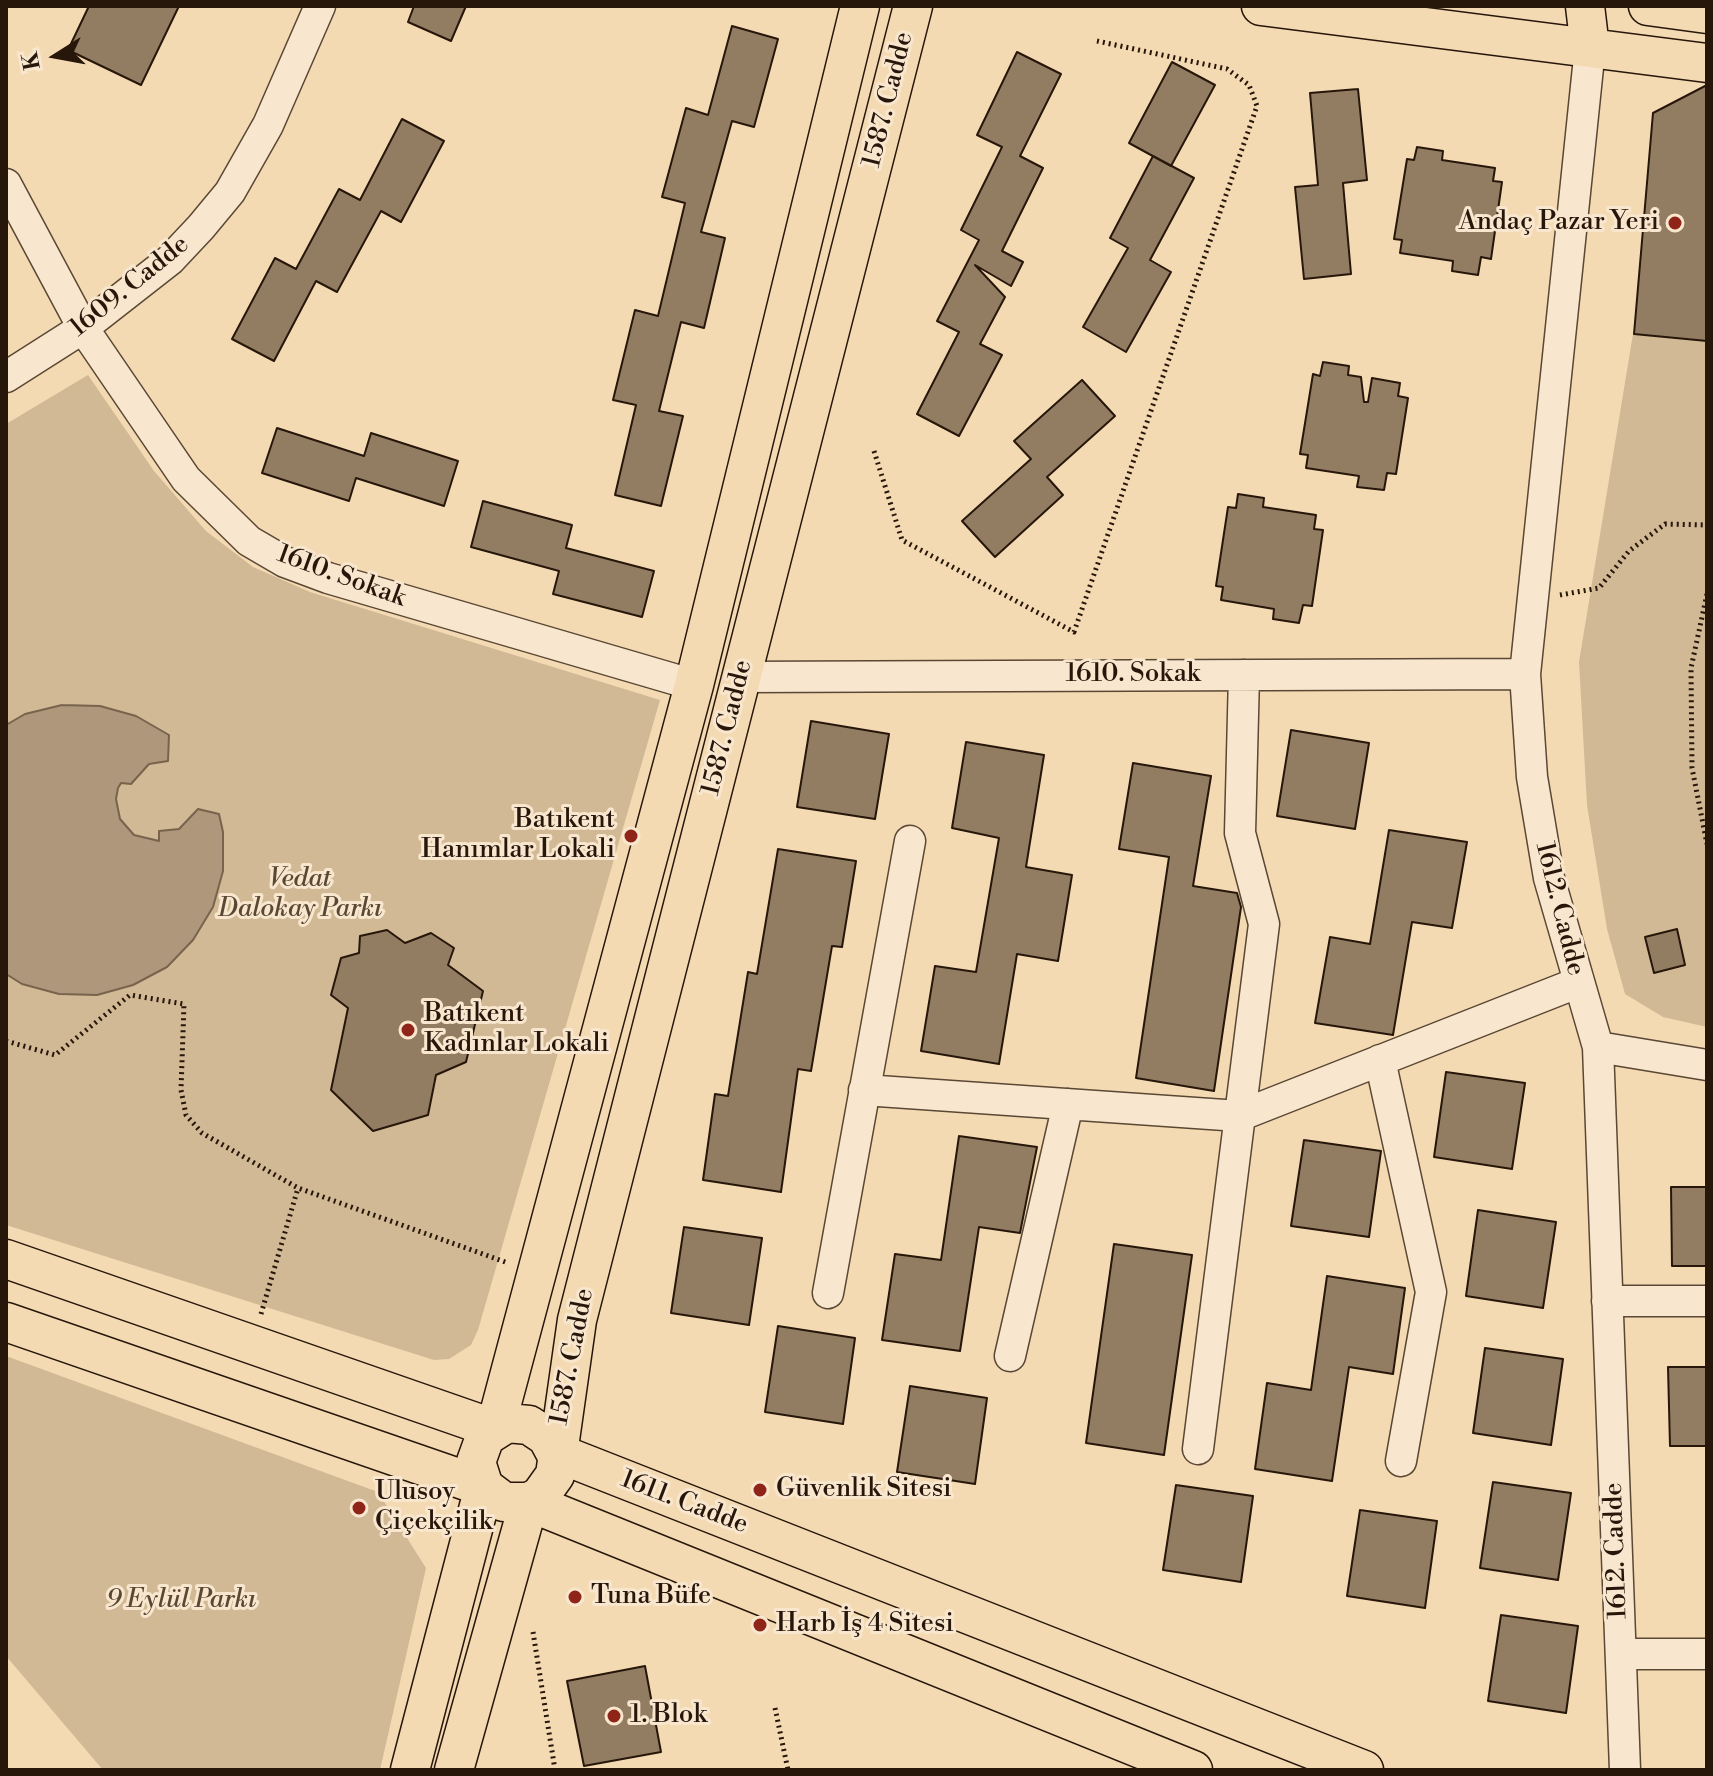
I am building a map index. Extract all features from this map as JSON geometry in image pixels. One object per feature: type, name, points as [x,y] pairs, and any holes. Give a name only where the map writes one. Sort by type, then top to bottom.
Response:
[{"type":"main road","name":"1587. Cadde","points":[[495,1429],[694,685],[860,6]]},
{"type":"main road","name":"1587. Cadde","points":[[555,1452],[577,1320],[913,6]]},
{"type":"main road","points":[[1261,6],[1707,63]]},
{"type":"main road","points":[[1585,6],[1590,48]]},
{"type":"main road","points":[[1648,6],[1707,14]]},
{"type":"main road","name":"1611. Cadde","points":[[6,1259],[495,1429],[507,1423],[529,1425],[547,1437],[555,1452],[1364,1770]]},
{"type":"main road","points":[[6,1322],[484,1487],[504,1502],[529,1502],[1193,1770]]},
{"type":"main road","points":[[410,1770],[484,1487],[477,1475],[478,1449],[495,1429]]},
{"type":"main road","points":[[454,1770],[529,1502],[549,1486],[555,1475],[555,1452]]},
{"type":"street","name":"1609. Cadde","points":[[6,377],[83,328],[170,260],[230,192],[268,125],[320,6]]},
{"type":"street","name":"1612. Cadde","points":[[1590,48],[1525,674],[1539,827],[1577,983],[1598,1047],[1625,1770]]},
{"type":"street","name":"1610. Sokak","points":[[6,184],[83,328],[186,479],[249,541],[285,562],[328,578],[694,685]]},
{"type":"street","name":"1610. Sokak","points":[[741,677],[1525,674]]},
{"type":"street","points":[[1198,1449],[1264,924],[1240,833],[1244,675]]},
{"type":"street","points":[[828,1293],[910,841]]},
{"type":"street","points":[[864,1090],[1239,1116],[1577,983]]},
{"type":"street","points":[[1598,1047],[1707,1065]]},
{"type":"street","points":[[1380,1060],[1431,1292],[1401,1461]]},
{"type":"street","points":[[1010,1356],[1068,1104]]},
{"type":"street","points":[[1607,1301],[1707,1301]]},
{"type":"street","points":[[1621,1654],[1707,1654]]},
{"type":"path","points":[[874,451],[902,540],[1074,632],[1257,106],[1249,85],[1227,69],[1097,41]]},
{"type":"path","points":[[1533,600],[1599,588],[1629,551],[1665,524],[1707,525]]},
{"type":"path","points":[[1707,594],[1691,682],[1692,768],[1707,844]]},
{"type":"path","points":[[6,1041],[55,1055],[130,995],[184,1004],[181,1090],[186,1115],[202,1133],[298,1188],[537,1273]]},
{"type":"path","points":[[252,1344],[298,1188]]},
{"type":"path","points":[[533,1632],[555,1770]]},
{"type":"path","points":[[775,1708],[788,1770]]},
{"type":"green space","points":[[1633,334],[1707,341],[1707,1027],[1663,1017],[1625,994],[1607,929],[1587,805],[1579,662]]},
{"type":"green space","name":"Vedat Dalokay Parkı","points":[[88,375],[154,471],[206,531],[253,567],[310,592],[660,700],[478,1330],[471,1345],[449,1359],[434,1360],[6,1225],[6,424]]},
{"type":"green space","name":"9 Eylül Parkı","points":[[6,1356],[378,1492],[426,1568],[380,1770],[103,1770],[6,1656]]},
{"type":"shaded area","points":[[62,705],[100,706],[136,716],[169,735],[168,761],[149,764],[131,784],[121,783],[118,788],[116,799],[120,819],[134,835],[159,841],[159,831],[179,829],[198,809],[219,814],[223,832],[223,871],[213,907],[193,940],[167,967],[133,985],[97,995],[59,994],[22,984],[6,974],[6,725],[25,714]]},
{"type":"building","points":[[89,6],[179,6],[141,85],[68,50]]},
{"type":"building","points":[[414,6],[466,6],[451,41],[408,22]]},
{"type":"building","points":[[732,26],[778,39],[754,127],[732,121],[701,232],[725,238],[704,328],[681,322],[659,411],[683,416],[661,506],[615,495],[636,405],[613,400],[635,310],[658,316],[685,203],[662,197],[686,108],[708,115]]},
{"type":"building","points":[[1017,52],[1061,74],[1020,156],[1043,168],[1002,251],[1023,262],[1011,286],[975,265],[1005,297],[980,344],[1002,355],[959,436],[917,414],[959,332],[937,321],[979,240],[961,230],[1002,147],[977,135]]},
{"type":"building","points":[[1172,62],[1215,85],[1171,166],[1129,143]]},
{"type":"building","name":"Andaç Pazar Yeri","points":[[1707,85],[1707,341],[1634,334],[1653,113]]},
{"type":"building","points":[[1358,89],[1367,180],[1343,183],[1351,274],[1304,279],[1295,187],[1318,185],[1310,93]]},
{"type":"building","points":[[402,119],[444,141],[401,222],[381,211],[337,292],[316,281],[274,361],[232,339],[275,258],[296,269],[339,189],[360,200]]},
{"type":"building","points":[[1417,147],[1443,151],[1442,160],[1495,168],[1493,181],[1502,182],[1491,259],[1481,257],[1478,275],[1452,271],[1453,261],[1400,253],[1402,240],[1394,239],[1407,159],[1414,160]]},
{"type":"building","points":[[1153,156],[1194,178],[1150,260],[1171,272],[1126,352],[1083,327],[1128,248],[1110,238]]},
{"type":"building","points":[[1323,362],[1349,366],[1348,375],[1361,377],[1364,402],[1368,402],[1372,378],[1400,383],[1398,396],[1408,398],[1396,474],[1387,473],[1384,490],[1357,487],[1359,476],[1306,468],[1308,455],[1300,454],[1313,374],[1320,376]]},
{"type":"building","points":[[1082,380],[1115,416],[1047,477],[1063,495],[995,557],[962,521],[1031,459],[1014,441]]},
{"type":"building","points":[[277,428],[364,456],[371,433],[458,461],[444,506],[356,478],[349,501],[262,473]]},
{"type":"building","points":[[1238,494],[1264,498],[1263,507],[1316,515],[1314,529],[1323,530],[1312,606],[1303,605],[1299,623],[1273,619],[1274,609],[1221,600],[1223,587],[1216,586],[1228,507],[1236,508]]},
{"type":"building","points":[[483,501],[572,525],[566,548],[654,571],[642,617],[553,594],[559,571],[471,547]]},
{"type":"building","points":[[811,721],[889,734],[875,819],[797,807]]},
{"type":"building","points":[[1291,730],[1369,743],[1355,829],[1277,816]]},
{"type":"building","points":[[966,742],[1044,755],[1026,867],[1072,875],[1058,961],[1017,954],[999,1064],[921,1051],[935,966],[976,972],[999,838],[952,828]]},
{"type":"building","points":[[1133,763],[1211,776],[1193,886],[1237,893],[1241,907],[1214,1091],[1136,1078],[1169,857],[1119,849]]},
{"type":"building","points":[[1389,830],[1467,842],[1452,928],[1412,922],[1393,1035],[1315,1023],[1330,937],[1370,944]]},
{"type":"building","points":[[778,849],[856,861],[842,947],[832,946],[811,1071],[798,1069],[781,1192],[703,1180],[715,1094],[728,1096],[748,972],[757,974]]},
{"type":"building","points":[[1677,929],[1685,965],[1654,973],[1645,937]]},
{"type":"building","name":"Batıkent Kadınlar Lokali","points":[[387,930],[405,943],[431,933],[454,948],[448,965],[483,991],[466,1062],[436,1075],[428,1115],[373,1131],[331,1090],[348,1008],[331,995],[341,958],[359,953],[360,936]]},
{"type":"building","points":[[1446,1072],[1525,1083],[1512,1169],[1434,1157]]},
{"type":"building","points":[[959,1136],[1037,1147],[1020,1233],[979,1227],[960,1351],[882,1340],[895,1254],[941,1260]]},
{"type":"building","points":[[1304,1140],[1381,1151],[1369,1237],[1291,1226]]},
{"type":"building","points":[[1671,1187],[1707,1187],[1707,1266],[1672,1266]]},
{"type":"building","points":[[1478,1210],[1556,1222],[1543,1308],[1466,1296]]},
{"type":"building","points":[[684,1227],[762,1238],[749,1325],[671,1313]]},
{"type":"building","points":[[1114,1244],[1192,1255],[1164,1455],[1086,1443]]},
{"type":"building","points":[[1327,1276],[1405,1288],[1393,1374],[1349,1367],[1332,1481],[1255,1469],[1267,1383],[1311,1390]]},
{"type":"building","points":[[778,1326],[855,1338],[843,1424],[765,1412]]},
{"type":"building","points":[[1485,1348],[1563,1359],[1551,1445],[1473,1433]]},
{"type":"building","points":[[1668,1367],[1707,1367],[1707,1446],[1670,1446]]},
{"type":"building","points":[[910,1386],[987,1398],[975,1484],[897,1472]]},
{"type":"building","points":[[1493,1482],[1571,1493],[1558,1580],[1480,1568]]},
{"type":"building","points":[[1176,1485],[1253,1496],[1241,1582],[1163,1570]]},
{"type":"building","points":[[1360,1510],[1437,1521],[1425,1608],[1347,1596]]},
{"type":"building","points":[[1501,1615],[1578,1626],[1566,1713],[1488,1701]]},
{"type":"building","name":"1. Blok","points":[[645,1666],[661,1752],[584,1766],[567,1681]]},
{"type":"place","name":"Andaç Pazar Yeri","points":[[1675,223]]},
{"type":"place","name":"Batıkent Hanımlar Lokali","points":[[631,836]]},
{"type":"place","name":"Batıkent Kadınlar Lokali","points":[[408,1030]]},
{"type":"place","name":"Güvenlik Sitesi","points":[[760,1490]]},
{"type":"place","name":"Ulusoy Çiçekçilik","points":[[359,1508]]},
{"type":"place","name":"Tuna Büfe","points":[[575,1597]]},
{"type":"place","name":"Harb İş 4 Sitesi","points":[[760,1625]]},
{"type":"place","name":"1. Blok","points":[[614,1716]]}]
